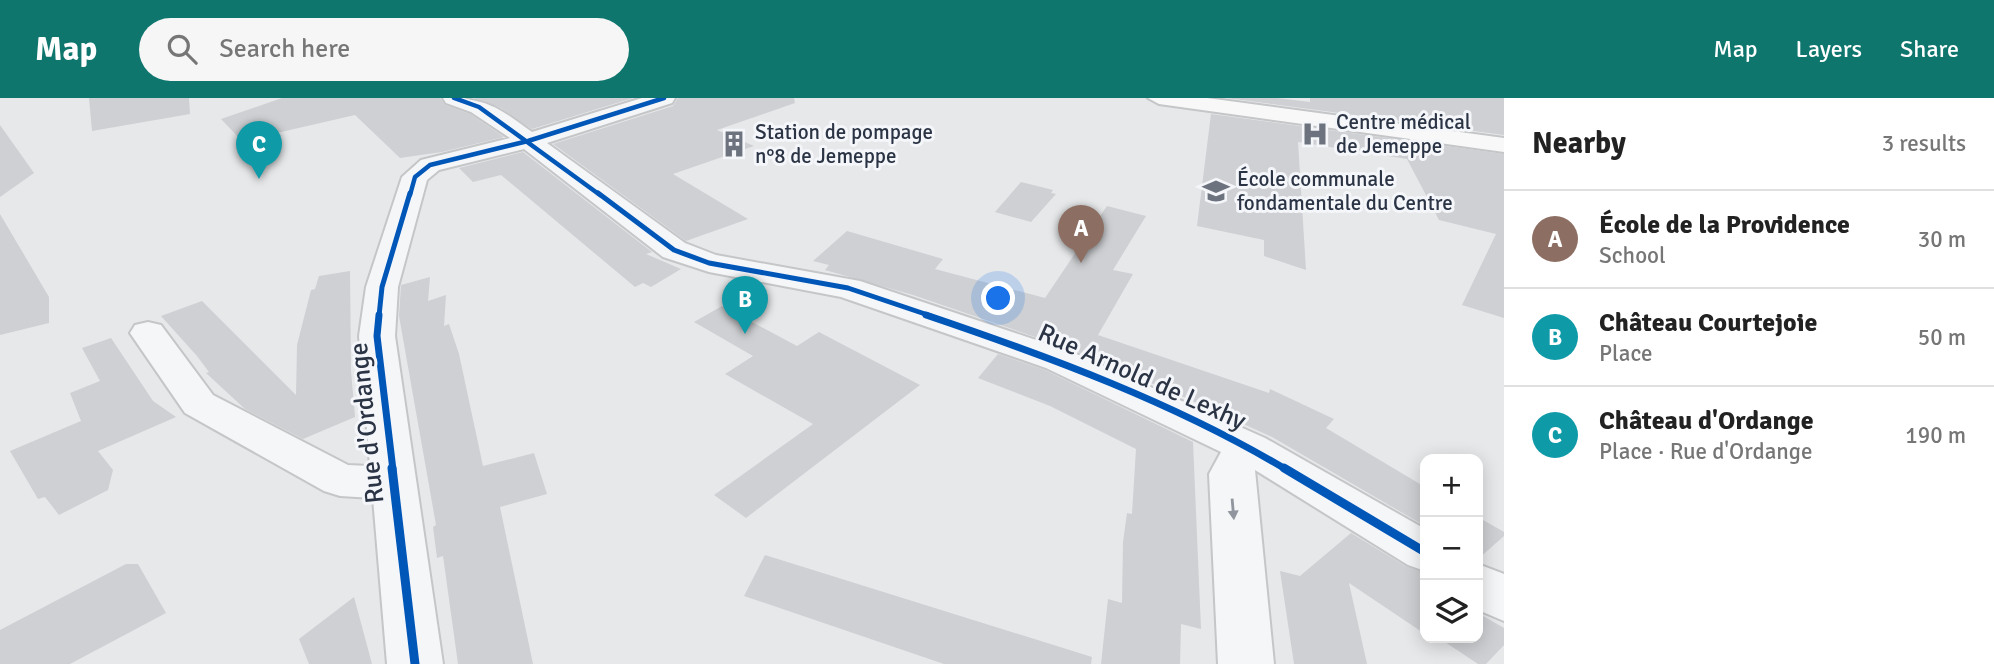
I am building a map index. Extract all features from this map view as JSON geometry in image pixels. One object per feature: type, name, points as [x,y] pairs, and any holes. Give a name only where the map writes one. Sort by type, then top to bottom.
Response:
[{"type":"street","name":"Rue Arnold de Lexhy","points":[[454,98],[479,107],[528,141],[658,241],[691,257],[719,265],[848,288],[999,338],[1093,374],[1250,447],[1420,549]]},
{"type":"street","name":"Rue d'Ordange","points":[[415,664],[379,362],[377,317],[382,287],[415,177],[430,165],[528,141],[664,98]]},
{"type":"street","points":[[1159,98],[1504,145]]},
{"type":"street","points":[[148,333],[199,404],[340,480],[394,483]]},
{"type":"street","points":[[1246,664],[1231,474],[1238,460],[1250,447]]},
{"type":"street","points":[[1483,587],[1504,600]]},
{"type":"building","points":[[89,98],[189,98],[190,114],[92,131]]},
{"type":"building","points":[[282,98],[440,98],[445,105],[470,114],[504,137],[442,152],[400,158],[355,115],[242,141],[221,119]]},
{"type":"building","points":[[474,98],[633,98],[532,129],[501,108]]},
{"type":"building","points":[[678,98],[794,98],[795,103],[717,130],[754,146],[673,174],[748,219],[686,241],[553,144],[673,106]]},
{"type":"building","points":[[1227,98],[1277,98],[1310,102],[1310,98],[1504,98],[1504,135]]},
{"type":"building","points":[[1211,114],[1504,154],[1504,318],[1462,305],[1496,234],[1439,220],[1407,159],[1298,142],[1306,270],[1264,256],[1264,240],[1197,226]]},
{"type":"building","points":[[0,125],[34,173],[0,197]]},
{"type":"building","points":[[523,152],[652,252],[646,254],[681,269],[651,287],[643,283],[635,287],[501,175],[473,182],[459,168]]},
{"type":"building","points":[[1021,182],[1053,190],[1051,193],[1056,194],[1031,222],[995,212]]},
{"type":"building","points":[[1107,206],[1146,216],[1113,270],[1133,274],[1098,335],[1269,393],[1270,389],[1334,419],[1326,428],[1420,484],[1420,523],[1272,437],[1186,398],[1073,350],[913,295],[825,270],[829,265],[813,261],[847,231],[943,259],[935,269],[1045,298]]},
{"type":"building","points":[[0,214],[49,297],[49,323],[0,335]]},
{"type":"building","points":[[350,271],[351,371],[355,417],[303,439],[245,409],[206,373],[209,372],[197,356],[161,316],[202,301],[296,395],[297,345],[311,290],[315,289],[319,276]]},
{"type":"building","points":[[430,277],[428,301],[446,295],[444,326],[449,324],[459,354],[483,466],[534,453],[547,494],[500,507],[533,664],[458,664],[443,556],[437,558],[433,527],[436,525],[399,316],[401,285]]},
{"type":"building","points":[[722,306],[797,346],[819,332],[920,385],[746,518],[714,495],[813,424],[725,374],[753,356],[694,322]]},
{"type":"building","points":[[111,338],[153,401],[176,417],[98,451],[113,470],[108,490],[59,515],[45,497],[38,499],[10,451],[81,421],[70,393],[100,381],[82,348]]},
{"type":"building","points":[[998,354],[1045,370],[1193,442],[1201,629],[1181,624],[1180,664],[1101,664],[1108,599],[1122,603],[1123,542],[1127,513],[1132,514],[1136,449],[1050,406],[978,378]]},
{"type":"building","points":[[1483,520],[1504,532],[1504,536],[1483,555]]},
{"type":"building","points":[[1351,533],[1407,567],[1420,571],[1420,631],[1349,583],[1367,664],[1294,664],[1280,571],[1300,576]]},
{"type":"building","points":[[765,555],[1092,657],[1091,664],[944,664],[744,596]]},
{"type":"building","points":[[126,564],[138,564],[166,613],[70,664],[0,664],[0,630]]},
{"type":"building","points":[[354,597],[372,664],[309,664],[299,639]]},
{"type":"building","points":[[1483,616],[1504,628],[1504,645],[1486,664],[1478,664],[1446,643],[1483,643]]},
{"type":"cycle path","points":[[454,98],[479,107],[515,131],[674,250],[709,263],[848,288],[1059,360],[1250,448],[1420,549]]},
{"type":"cycle path","points":[[415,664],[377,336],[382,287],[415,177],[430,165],[528,141],[664,98]]},
{"type":"place","name":"Centre médical de Jemeppe","points":[[1315,134]]},
{"type":"place","name":"Station de pompage n°8 de Jemeppe","points":[[734,144]]},
{"type":"place","name":"Château d'Ordange","points":[[259,179]]},
{"type":"place","name":"École communale fondamentale du Centre","points":[[1216,191]]},
{"type":"place","name":"École de la Providence","points":[[1081,263]]},
{"type":"place","name":"Château Courtejoie","points":[[745,334]]}]
